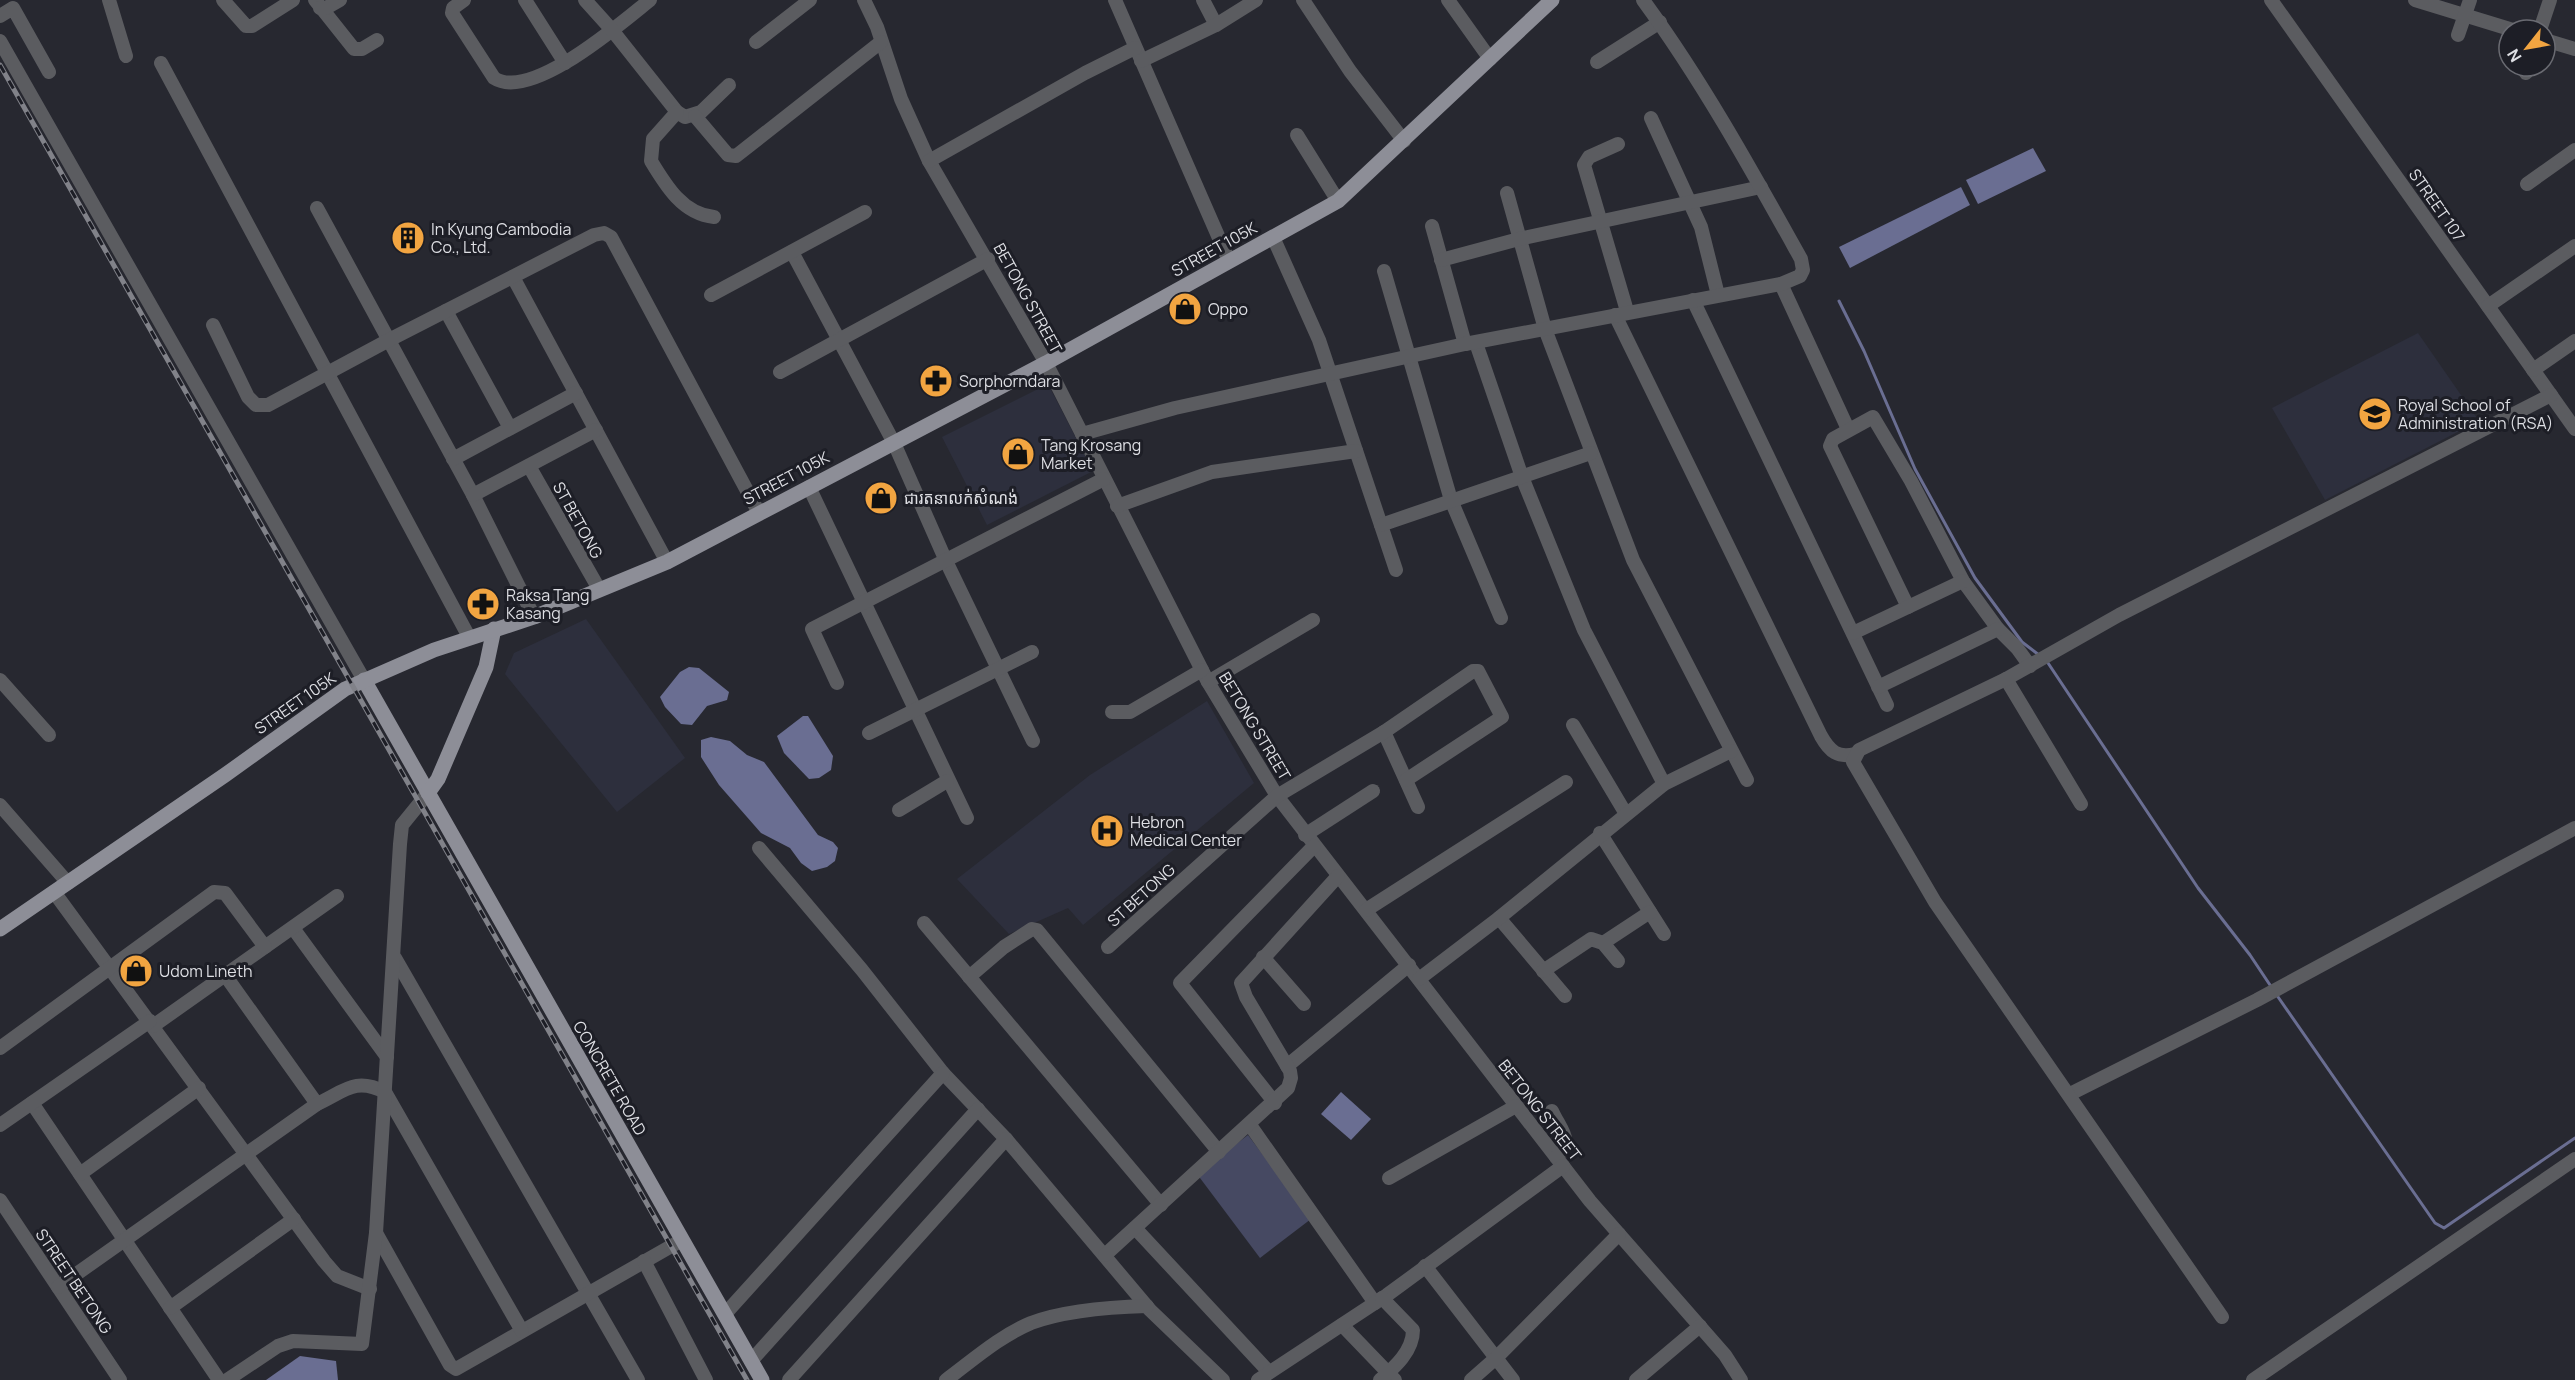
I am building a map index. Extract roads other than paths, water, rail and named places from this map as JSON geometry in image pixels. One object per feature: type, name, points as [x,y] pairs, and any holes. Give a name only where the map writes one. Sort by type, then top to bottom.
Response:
[{"type":"main road","name":"STREET 105K","points":[[0,929],[345,689],[469,637],[534,617],[667,562],[1046,363],[1338,201],[1552,0]]},
{"type":"main road","points":[[428,794],[438,778],[486,667],[494,629]]},
{"type":"main road","name":"CONCRETE ROAD","points":[[364,680],[762,1380]]},
{"type":"street","points":[[109,0],[126,56]]},
{"type":"street","points":[[223,0],[243,23],[252,26],[293,0]]},
{"type":"street","points":[[318,4],[326,8],[340,0]]},
{"type":"street","points":[[465,0],[453,8],[452,13],[494,78],[500,81],[535,79],[565,63],[650,0]]},
{"type":"street","points":[[525,0],[565,63]]},
{"type":"street","points":[[585,0],[612,30],[677,112],[685,117],[694,116],[729,85]]},
{"type":"street","points":[[756,42],[810,0]]},
{"type":"street","points":[[1115,0],[1229,261]]},
{"type":"street","points":[[1203,0],[1216,25]]},
{"type":"street","points":[[929,161],[1085,73],[1216,25],[1256,0]]},
{"type":"street","points":[[1303,0],[1350,71],[1404,141]]},
{"type":"street","points":[[1448,0],[1490,59]]},
{"type":"street","points":[[1082,434],[1174,408],[1621,313],[1781,284],[1800,276],[1803,270],[1801,259],[1761,188],[1708,96],[1643,0]]},
{"type":"street","points":[[2415,0],[2497,25]]},
{"type":"street","points":[[2458,35],[2470,0]]},
{"type":"street","points":[[2544,18],[2550,0]]},
{"type":"street","name":"BETONG STREET","points":[[868,1],[901,99],[929,161],[988,259],[1046,363],[1205,676],[1277,796],[1559,1162],[1700,1326],[1736,1369],[1742,1380]]},
{"type":"street","name":"STREET 107","points":[[2274,2],[2575,429]]},
{"type":"street","points":[[0,16],[17,4],[49,72]]},
{"type":"street","points":[[318,4],[354,49],[362,49],[377,40]]},
{"type":"street","points":[[1597,62],[1659,22]]},
{"type":"street","points":[[0,41],[364,680]]},
{"type":"street","points":[[694,116],[728,155],[736,156],[881,42]]},
{"type":"street","points":[[2557,44],[2575,49]]},
{"type":"street","points":[[161,63],[469,637]]},
{"type":"street","points":[[677,112],[653,139],[651,161],[687,209],[701,216],[714,217]]},
{"type":"street","points":[[1651,118],[1701,226],[1718,295]]},
{"type":"street","points":[[1297,135],[1338,201]]},
{"type":"street","points":[[1618,144],[1589,157],[1584,165],[1601,223],[1621,313],[1821,736],[1835,754],[1844,757],[1855,754],[1915,721],[2006,679],[2139,605],[2551,395]]},
{"type":"street","points":[[2527,184],[2575,150]]},
{"type":"street","points":[[1442,260],[1519,239],[1761,188]]},
{"type":"street","points":[[1507,193],[1545,329],[1633,560],[1748,780]]},
{"type":"street","points":[[317,208],[473,495],[534,617]]},
{"type":"street","points":[[711,295],[865,212]]},
{"type":"street","points":[[1432,226],[1471,344],[1584,630],[1664,784]]},
{"type":"street","points":[[213,325],[248,397],[256,405],[268,405],[594,235],[604,233],[610,237],[759,513]]},
{"type":"street","points":[[1273,237],[1319,340],[1396,570]]},
{"type":"street","points":[[2488,306],[2575,246]]},
{"type":"street","points":[[792,252],[894,443],[946,561],[1033,741]]},
{"type":"street","points":[[780,372],[988,259]]},
{"type":"street","points":[[1384,271],[1452,501],[1501,618]]},
{"type":"street","points":[[513,277],[667,562]]},
{"type":"street","points":[[1781,284],[1848,429]]},
{"type":"street","points":[[1693,300],[1887,705]]},
{"type":"street","points":[[446,311],[510,428]]},
{"type":"street","points":[[2533,370],[2575,341]]},
{"type":"street","points":[[453,459],[576,393]]},
{"type":"street","points":[[1908,607],[1830,450],[1830,441],[1873,417],[1878,422],[1963,581],[1998,629],[2032,664]]},
{"type":"street","points":[[473,495],[596,430]]},
{"type":"street","points":[[1117,506],[1212,472],[1356,451]]},
{"type":"street","points":[[1381,525],[1591,453]]},
{"type":"street","name":"ST BETONG","points":[[530,466],[598,590]]},
{"type":"street","points":[[837,683],[812,630],[1104,479]]},
{"type":"street","points":[[809,487],[865,601],[947,781],[967,818]]},
{"type":"street","points":[[1853,633],[1963,581]]},
{"type":"street","points":[[1112,712],[1131,712],[1313,620]]},
{"type":"street","points":[[1878,687],[1998,629]]},
{"type":"street","points":[[869,733],[1032,651]]},
{"type":"street","name":"BETONG STREET","points":[[1277,796],[1384,732],[1476,670],[1502,717],[1406,780]]},
{"type":"street","points":[[2006,679],[2081,804]]},
{"type":"street","points":[[0,680],[49,735]]},
{"type":"street","points":[[1573,725],[1626,814]]},
{"type":"street","points":[[1384,732],[1418,807]]},
{"type":"street","points":[[1419,979],[1499,918],[1600,833],[1664,784],[1731,751]]},
{"type":"street","points":[[1855,754],[1853,762],[1930,894],[2222,1317]]},
{"type":"street","points":[[899,810],[947,781]]},
{"type":"street","points":[[1366,909],[1566,782]]},
{"type":"street","points":[[1275,1103],[1180,983],[1310,841],[1373,791]]},
{"type":"street","points":[[227,1380],[278,1346],[293,1341],[362,1344],[376,1233],[402,825],[428,794]]},
{"type":"street","name":"ST BETONG","points":[[1108,947],[1277,796]]},
{"type":"street","points":[[0,805],[68,883]]},
{"type":"street","points":[[2070,1094],[2257,1000],[2575,828]]},
{"type":"street","points":[[1600,833],[1664,934]]},
{"type":"street","points":[[759,848],[862,970],[943,1073],[1006,1139],[1146,1306],[1223,1380]]},
{"type":"street","points":[[1105,1255],[1251,1125],[1288,1088],[1291,1078],[1287,1066],[1241,985],[1263,957],[1338,876]]},
{"type":"street","points":[[0,1048],[214,891],[225,893],[266,947]]},
{"type":"street","points":[[54,892],[324,1261],[337,1276],[370,1289]]},
{"type":"street","points":[[0,1125],[225,975],[337,896]]},
{"type":"street","points":[[1603,943],[1650,912]]},
{"type":"street","points":[[1499,918],[1565,996]]},
{"type":"street","points":[[924,923],[1161,1204]]},
{"type":"street","points":[[293,927],[387,1056]]},
{"type":"street","points":[[969,977],[1004,946],[1032,929],[1036,930],[1219,1152]]},
{"type":"street","points":[[1543,971],[1587,940],[1597,939],[1603,943],[1618,962]]},
{"type":"street","points":[[1263,957],[1304,1004]]},
{"type":"street","points":[[394,958],[638,1380]]},
{"type":"street","points":[[1287,1066],[1408,965]]},
{"type":"street","points":[[225,975],[317,1104]]},
{"type":"street","points":[[725,1314],[943,1073]]},
{"type":"street","points":[[58,1287],[248,1155],[317,1104],[359,1084],[369,1084],[385,1092],[522,1331]]},
{"type":"street","points":[[80,1174],[199,1088]]},
{"type":"street","points":[[32,1103],[219,1380]]},
{"type":"street","points":[[1389,1178],[1515,1106]]},
{"type":"street","points":[[751,1361],[978,1109]]},
{"type":"street","points":[[1135,1228],[1264,1376],[1379,1300],[1559,1162],[1567,1143],[1552,1111]]},
{"type":"street","points":[[1251,1125],[1379,1300],[1413,1330],[1413,1338],[1388,1378],[1342,1325]]},
{"type":"street","points":[[789,1380],[1006,1139]]},
{"type":"street","points":[[2253,1380],[2575,1159]]},
{"type":"street","name":"STREET BETONG","points":[[0,1200],[120,1380]]},
{"type":"street","points":[[170,1308],[294,1219]]},
{"type":"street","points":[[376,1233],[450,1365],[456,1369],[682,1240]]},
{"type":"street","points":[[1471,1380],[1496,1358],[1619,1234]]},
{"type":"street","points":[[644,1261],[706,1380]]},
{"type":"street","points":[[1425,1266],[1514,1380]]},
{"type":"street","points":[[946,1380],[1009,1334],[1032,1323],[1110,1309],[1146,1306]]},
{"type":"street","points":[[1636,1380],[1700,1326]]},
{"type":"waterway","points":[[1839,301],[1864,351],[1915,469],[1975,578],[2022,642],[2039,655]]},
{"type":"waterway","points":[[2046,660],[2198,888],[2250,955],[2272,988]]},
{"type":"waterway","points":[[2276,994],[2435,1223],[2444,1228],[2575,1138]]},
{"type":"railway","points":[[0,65],[747,1380]]},
{"type":"place","name":"In Kyung Cambodia Co., Ltd.","points":[[408,238]]},
{"type":"place","name":"Oppo","points":[[1185,309]]},
{"type":"place","name":"Sorphorndara","points":[[936,381]]},
{"type":"place","name":"Royal School of Administration (RSA)","points":[[2375,414]]},
{"type":"place","name":"Tang Krosang Market","points":[[1018,454]]},
{"type":"place","name":"ជារតនាលក់សំណង់","points":[[881,498]]},
{"type":"place","name":"Raksa Tang Kasang","points":[[483,604]]},
{"type":"place","name":"Hebron Medical Center","points":[[1107,831]]},
{"type":"place","name":"Udom Lineth","points":[[136,971]]}]
